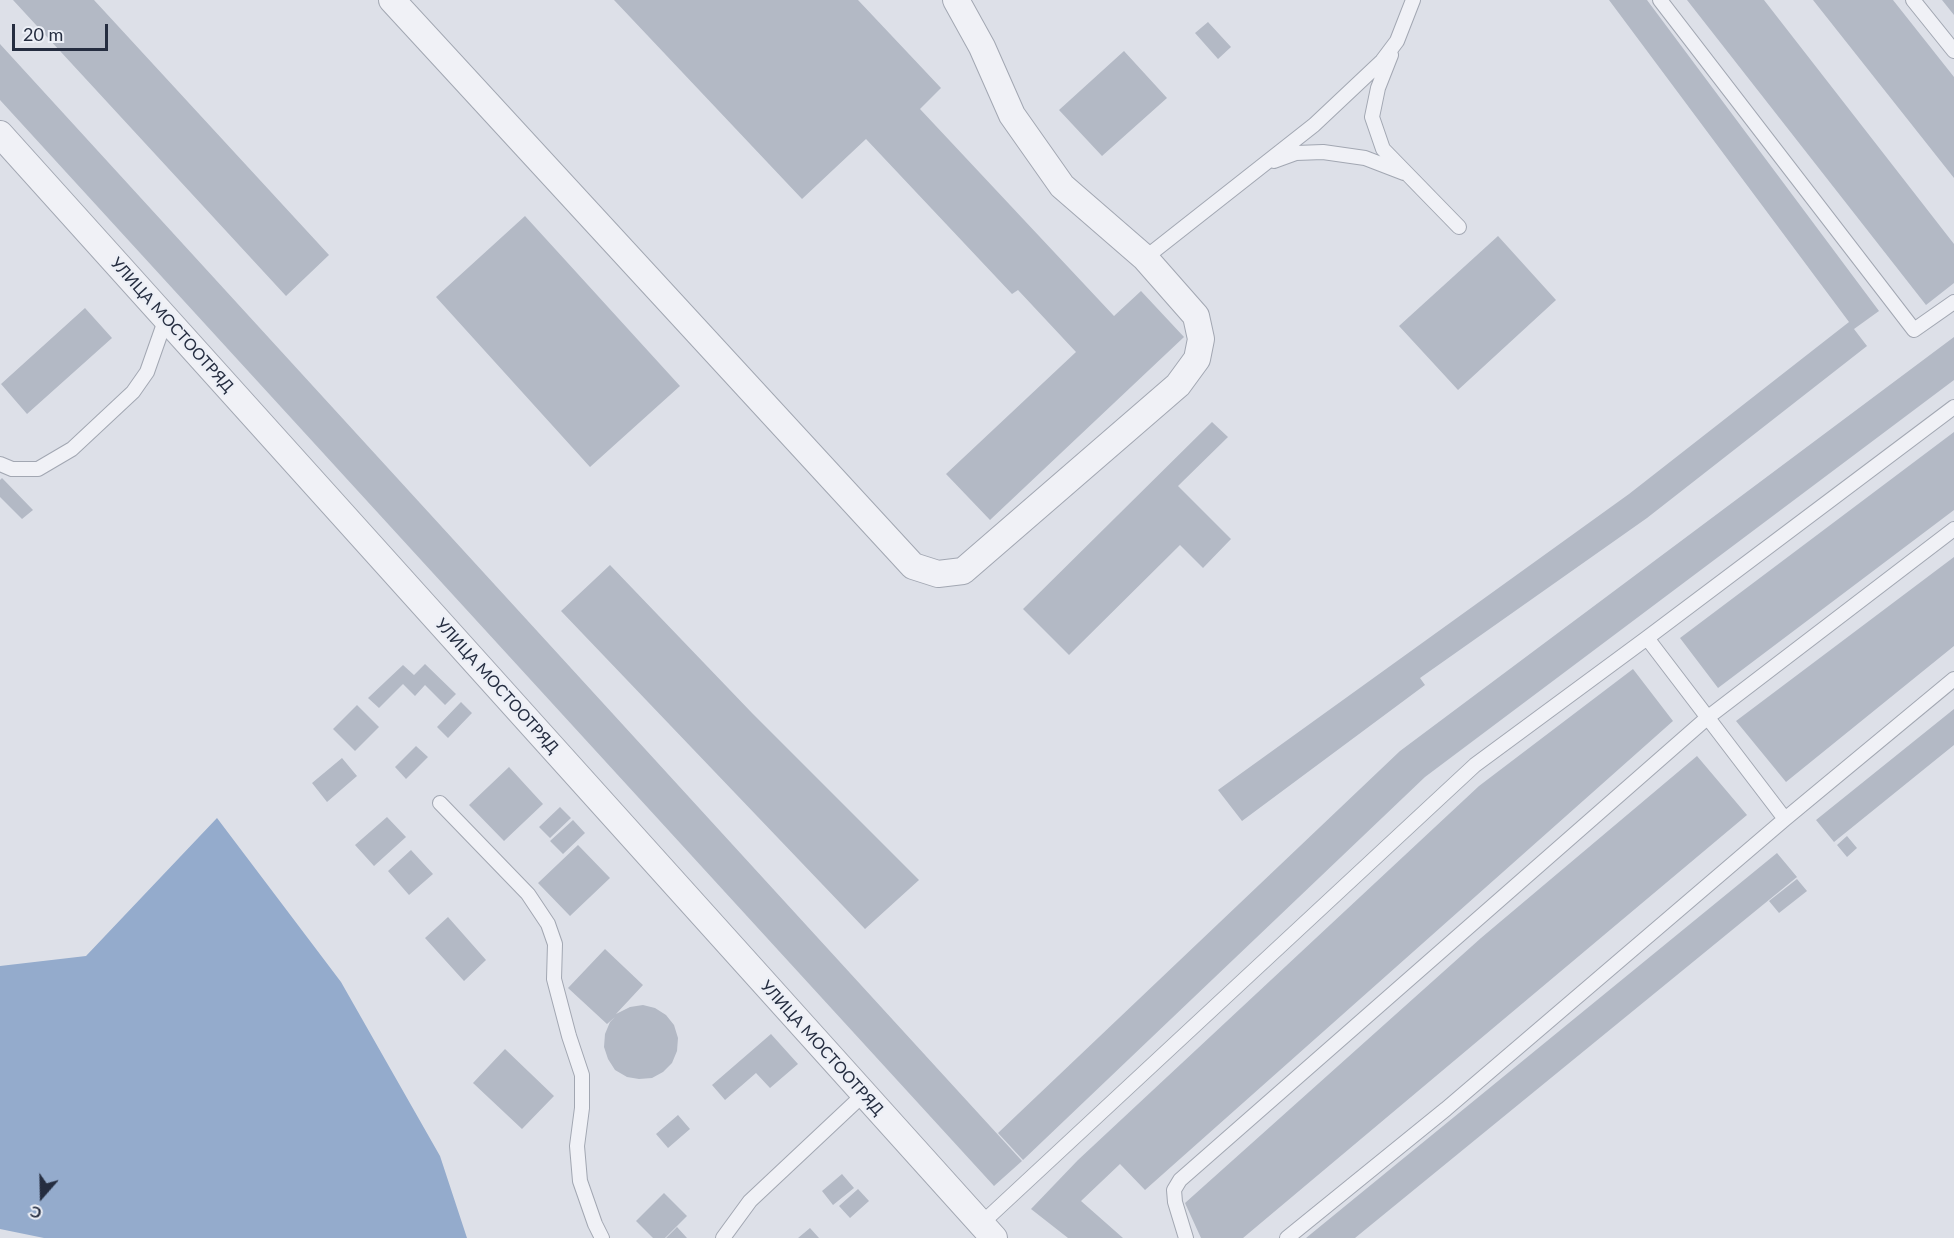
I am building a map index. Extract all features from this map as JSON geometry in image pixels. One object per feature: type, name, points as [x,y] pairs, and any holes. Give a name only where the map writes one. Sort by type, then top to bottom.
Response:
[{"type":"street","points":[[392,0],[913,566],[938,574],[963,571],[1178,385],[1197,359],[1201,339],[1196,316],[1145,258],[1062,186],[1012,115],[982,46],[956,0]]},
{"type":"street","name":"УЛИЦА МОСТООТРЯД","points":[[0,134],[988,1231]]},
{"type":"lane","points":[[1413,0],[1378,88],[1372,117],[1383,149],[1459,227]]},
{"type":"lane","points":[[1660,0],[1914,330],[1954,302]]},
{"type":"lane","points":[[1913,0],[1954,51]]},
{"type":"lane","points":[[1145,258],[1314,126],[1382,61],[1397,41]]},
{"type":"lane","points":[[1263,166],[1296,153],[1323,152],[1365,158],[1408,175]]},
{"type":"lane","points":[[0,464],[12,469],[38,469],[72,449],[133,392],[147,372],[166,318]]},
{"type":"lane","points":[[988,1231],[1475,765],[1954,407]]},
{"type":"lane","points":[[1186,1238],[1175,1202],[1174,1190],[1180,1180],[1707,718],[1954,529]]},
{"type":"lane","points":[[1647,638],[1785,819]]},
{"type":"lane","points":[[1287,1238],[1446,1109],[1785,819],[1954,679]]},
{"type":"lane","points":[[440,803],[528,894],[548,924],[555,944],[554,979],[568,1036],[582,1075],[582,1108],[577,1146],[580,1181],[602,1238]]},
{"type":"lane","points":[[723,1238],[750,1201],[864,1094]]},
{"type":"water","points":[[217,818],[341,982],[440,1156],[467,1238],[44,1238],[0,1229],[0,966],[86,956]]},
{"type":"building","points":[[13,0],[94,0],[329,255],[286,296]]},
{"type":"building","points":[[614,0],[858,0],[941,88],[920,109],[1114,316],[1141,291],[1184,337],[990,520],[946,474],[1076,352],[1018,290],[1012,294],[866,139],[802,199]]},
{"type":"building","points":[[1609,0],[1647,0],[1879,311],[1854,329],[1867,346],[1647,518],[1420,678],[1425,685],[1242,821],[1218,790],[1629,494],[1849,322]]},
{"type":"building","points":[[1687,0],[1764,0],[1954,244],[1954,283],[1926,305]]},
{"type":"building","points":[[1813,0],[1893,0],[1954,77],[1954,178]]},
{"type":"building","points":[[1942,0],[1954,0],[1954,15]]},
{"type":"building","points":[[1208,22],[1231,47],[1218,59],[1195,33]]},
{"type":"building","points":[[0,44],[1022,1161],[994,1186],[0,100]]},
{"type":"building","points":[[1124,51],[1167,98],[1102,156],[1059,110]]},
{"type":"building","points":[[525,216],[680,386],[590,467],[436,297]]},
{"type":"building","points":[[1498,236],[1556,300],[1458,390],[1399,326]]},
{"type":"building","points":[[85,308],[112,338],[27,414],[1,384]]},
{"type":"building","points":[[1954,337],[1954,380],[1425,777],[1023,1160],[998,1133],[1400,751]]},
{"type":"building","points":[[1212,422],[1228,437],[1178,486],[1231,539],[1203,568],[1180,545],[1069,655],[1023,609]]},
{"type":"building","points":[[1954,432],[1954,510],[1718,688],[1680,638]]},
{"type":"building","points":[[2,478],[33,510],[22,519],[0,497]]},
{"type":"building","points":[[1954,557],[1954,646],[1786,782],[1736,721]]},
{"type":"building","points":[[610,565],[752,713],[919,880],[865,929],[561,611]]},
{"type":"building","points":[[425,664],[456,694],[445,705],[425,685],[415,696],[403,684],[379,708],[368,698],[403,665],[414,675]]},
{"type":"building","points":[[1633,669],[1673,721],[1145,1190],[1120,1164],[1081,1201],[1123,1238],[1068,1238],[1031,1209],[1078,1160],[1479,786]]},
{"type":"building","points":[[461,702],[472,713],[448,738],[437,727]]},
{"type":"building","points":[[357,705],[379,727],[355,751],[333,729]]},
{"type":"building","points":[[1954,709],[1954,745],[1834,842],[1816,820]]},
{"type":"building","points":[[416,746],[428,757],[406,779],[395,767]]},
{"type":"building","points":[[1697,756],[1747,815],[1243,1238],[1201,1238],[1185,1203],[1481,938]]},
{"type":"building","points":[[342,758],[357,776],[327,802],[312,783]]},
{"type":"building","points":[[509,767],[543,804],[504,841],[469,805]]},
{"type":"building","points":[[560,807],[571,818],[550,838],[539,827]]},
{"type":"building","points":[[387,817],[406,837],[374,866],[355,845]]},
{"type":"building","points":[[573,820],[585,833],[563,854],[550,841]]},
{"type":"building","points":[[1847,836],[1857,848],[1847,857],[1837,845]]},
{"type":"building","points":[[578,845],[610,878],[570,916],[538,883]]},
{"type":"building","points":[[411,850],[433,874],[409,895],[388,871]]},
{"type":"building","points":[[1777,853],[1797,877],[1355,1238],[1306,1238]]},
{"type":"building","points":[[1797,879],[1807,891],[1779,913],[1769,901]]},
{"type":"building","points":[[448,917],[486,960],[464,981],[425,938]]},
{"type":"building","points":[[605,949],[643,985],[616,1014],[630,1007],[643,1005],[655,1008],[666,1015],[674,1025],[678,1038],[677,1051],[672,1063],[652,1078],[627,1077],[615,1070],[604,1047],[605,1034],[615,1017],[607,1024],[568,988]]},
{"type":"building","points":[[771,1034],[798,1064],[770,1088],[756,1073],[725,1100],[712,1085]]},
{"type":"building","points":[[505,1049],[554,1096],[522,1129],[473,1083]]},
{"type":"building","points":[[678,1115],[690,1129],[668,1148],[656,1134]]},
{"type":"building","points":[[842,1174],[854,1188],[833,1205],[822,1191]]},
{"type":"building","points":[[858,1189],[869,1201],[850,1218],[839,1206]]},
{"type":"building","points":[[664,1193],[687,1216],[665,1238],[653,1238],[636,1221]]},
{"type":"building","points":[[677,1227],[687,1238],[666,1238]]},
{"type":"building","points":[[810,1228],[819,1238],[798,1238]]}]
